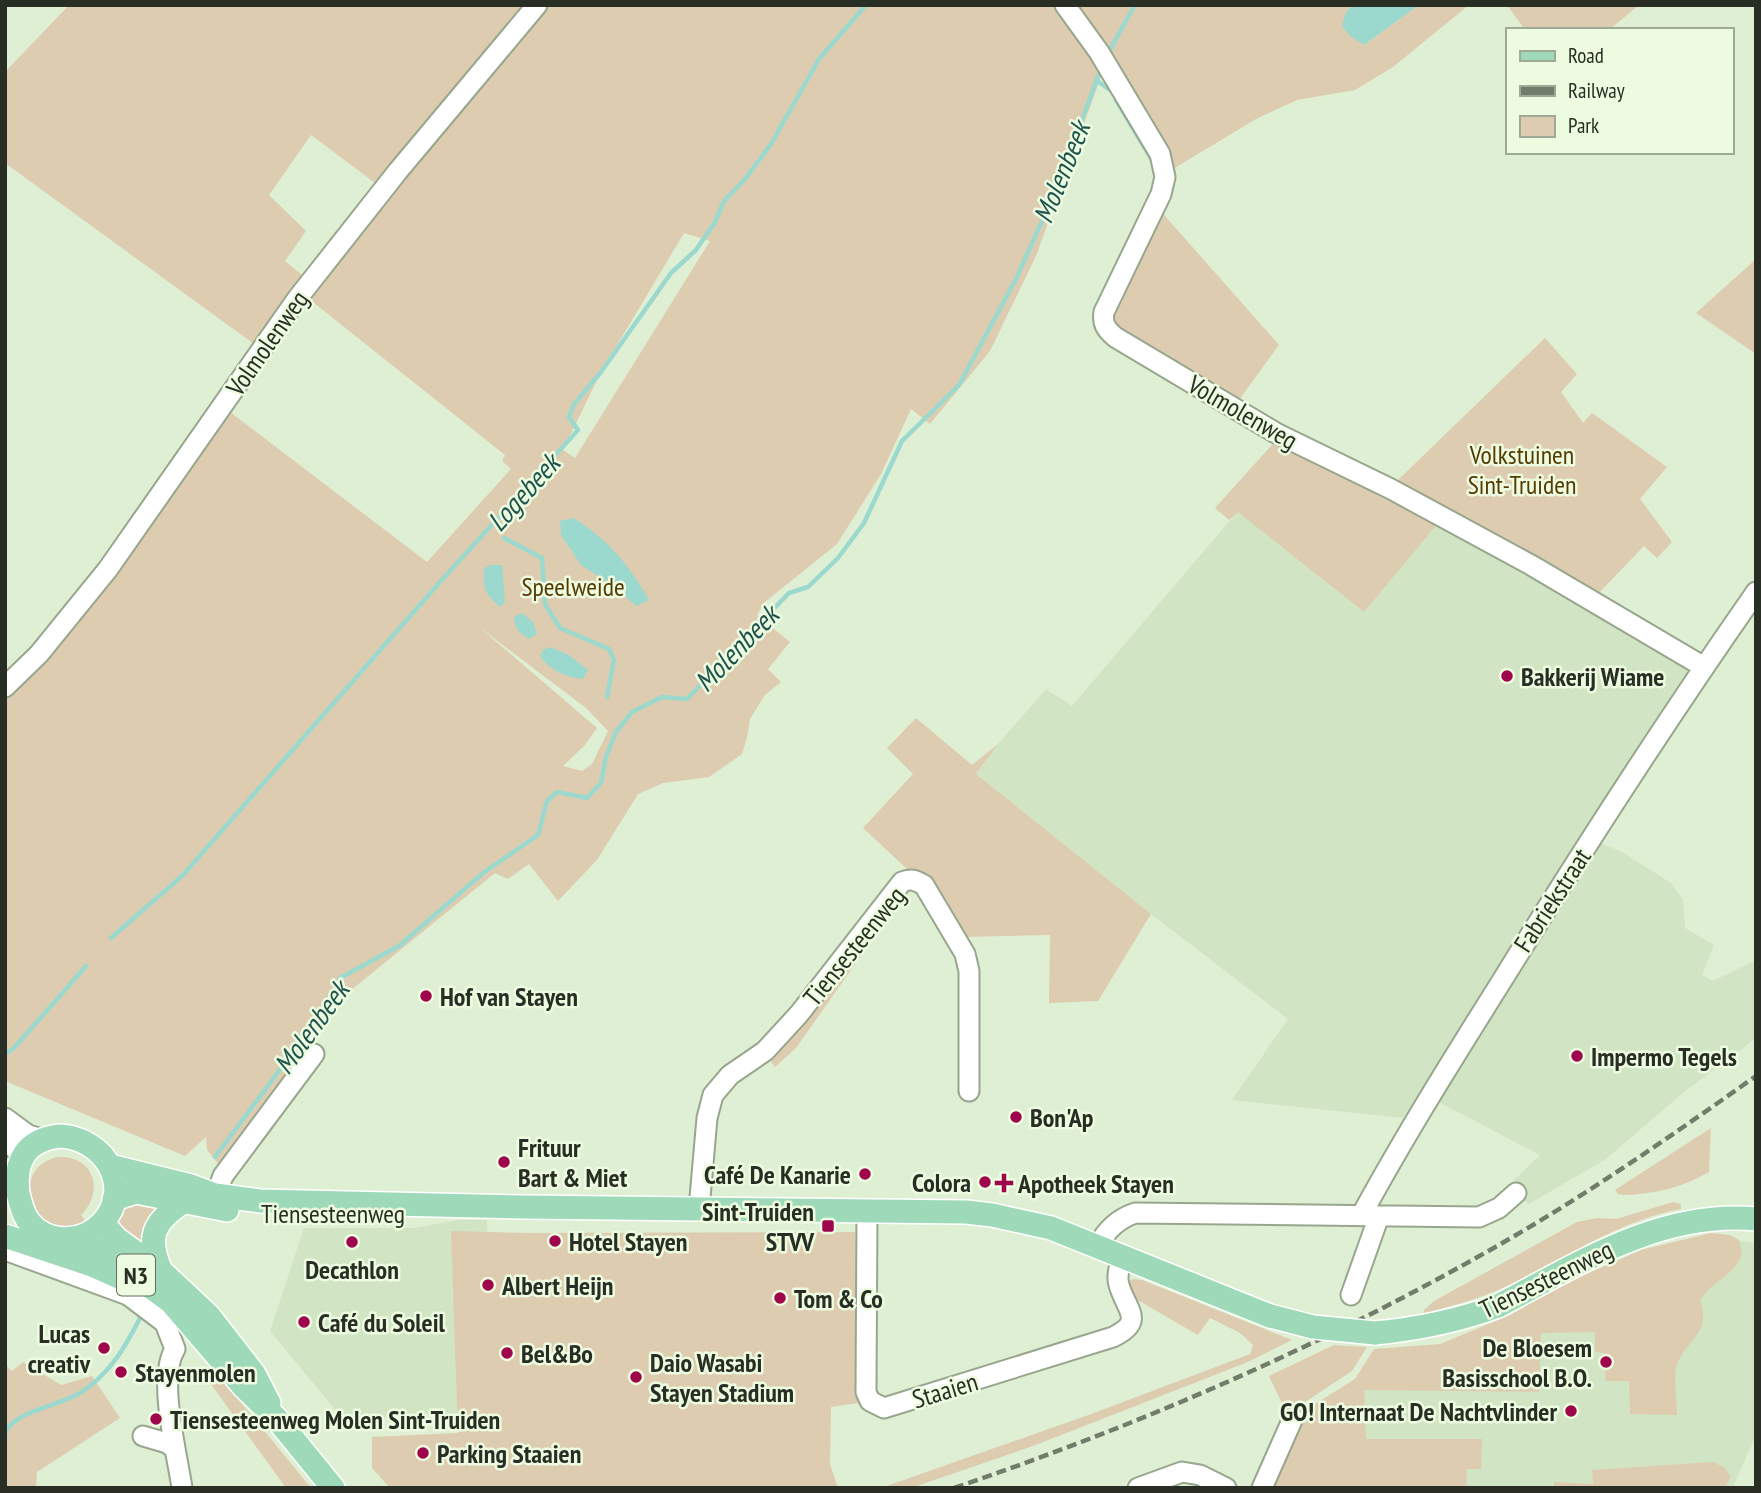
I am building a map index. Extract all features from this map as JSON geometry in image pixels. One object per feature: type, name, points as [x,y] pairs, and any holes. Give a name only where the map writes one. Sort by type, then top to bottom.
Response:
[{"type":"main road","points":[[15,1173],[28,1150],[42,1139],[59,1136],[76,1138],[92,1145],[110,1166],[114,1181],[114,1199]]},
{"type":"main road","name":"Tiensesteenweg","points":[[110,1166],[191,1186],[213,1201]]},
{"type":"main road","name":"N3","points":[[15,1173],[18,1191],[15,1216],[52,1237],[75,1238],[110,1256],[171,1302],[244,1387],[276,1418],[333,1488]]},
{"type":"main road","name":"Tiensesteenweg","points":[[114,1199],[136,1192],[183,1202],[213,1201],[260,1213],[413,1214],[455,1206],[967,1212],[1051,1228],[1270,1316],[1298,1324],[1351,1332],[1404,1330],[1453,1321],[1498,1306],[1630,1238],[1710,1219],[1756,1219]]},
{"type":"main road","name":"N3","points":[[75,1238],[96,1229],[104,1221],[114,1199]]},
{"type":"main road","points":[[161,1271],[153,1253],[155,1229],[163,1216],[183,1202]]},
{"type":"main road","name":"N3","points":[[104,1221],[117,1239],[161,1271],[226,1335],[237,1354],[254,1374],[276,1418]]},
{"type":"main road","points":[[5,1236],[113,1274],[189,1324]]},
{"type":"street","name":"Volmolenweg","points":[[5,687],[39,654],[108,569],[297,299],[398,170],[537,5]]},
{"type":"street","name":"Volmolenweg","points":[[1065,5],[1111,70],[1160,154],[1165,177],[1161,194],[1104,312],[1102,320],[1106,330],[1276,433],[1391,489],[1520,559],[1704,667]]},
{"type":"street","name":"Fabriekstraat","points":[[1370,1216],[1445,1072],[1532,932],[1704,667],[1756,592]]},
{"type":"street","name":"Tiensesteenweg","points":[[699,1209],[707,1118],[713,1095],[730,1075],[765,1051],[799,1014],[902,882],[909,879],[924,885],[965,954],[969,971],[969,1091]]},
{"type":"street","points":[[213,1201],[223,1176],[314,1054]]},
{"type":"street","points":[[5,1118],[28,1135],[42,1139]]},
{"type":"street","points":[[5,1136],[15,1173]]},
{"type":"street","points":[[1098,1246],[1104,1234],[1114,1224],[1124,1216],[1135,1213],[1479,1217],[1499,1208],[1516,1193]]},
{"type":"street","name":"Staaien","points":[[867,1211],[866,1392],[870,1401],[884,1408],[1126,1331],[1131,1325],[1132,1317],[1118,1283],[1122,1256]]},
{"type":"street","points":[[1351,1295],[1370,1216]]},
{"type":"street","points":[[5,1250],[128,1295],[165,1324],[176,1349]]},
{"type":"street","points":[[182,1488],[167,1372],[169,1359],[176,1349],[184,1346],[210,1345]]},
{"type":"street","points":[[1262,1488],[1293,1418]]},
{"type":"street","points":[[143,1436],[167,1443],[175,1449]]},
{"type":"street","points":[[1138,1488],[1182,1472],[1200,1475],[1226,1488]]},
{"type":"shaded area","points":[[1238,511],[1364,612],[1440,521],[1688,666],[1687,675],[1403,1118],[1232,1100],[1288,1019],[976,774],[1046,689],[1072,706]]},
{"type":"shaded area","points":[[1598,842],[1622,852],[1671,883],[1683,900],[1685,928],[1714,945],[1702,975],[1713,981],[1756,960],[1756,1038],[1684,1092],[1606,1159],[1529,1204],[1508,1186],[1540,1155],[1437,1101]]},
{"type":"shaded area","points":[[457,1220],[487,1220],[486,1413],[338,1419],[338,1413],[270,1331],[304,1228],[415,1228]]},
{"type":"shaded area","name":"De Bloesem Basisschool B.O.","points":[[1728,1239],[1756,1243],[1756,1435],[1733,1487],[1296,1488],[1302,1415]]},
{"type":"green space","points":[[69,5],[532,5],[379,186],[311,135],[269,195],[306,231],[285,261],[303,276],[254,344],[5,163],[5,72]]},
{"type":"green space","name":"Speelweide","points":[[545,5],[1058,5],[1102,74],[1036,256],[990,351],[930,424],[911,409],[881,474],[837,544],[765,602],[757,615],[790,642],[768,669],[781,682],[765,695],[750,719],[742,754],[709,777],[663,783],[638,794],[597,860],[558,901],[529,864],[508,879],[495,873],[345,995],[274,1100],[220,1166],[207,1150],[206,1137],[185,1156],[5,1081],[5,694],[226,409],[427,562],[511,469],[502,461],[505,455],[309,299],[399,177]],"holes":[[[684,233],[710,241],[575,458],[563,450],[601,372]],[[479,627],[586,708],[608,731],[592,764],[582,771],[563,766],[585,745],[597,728]]]},
{"type":"green space","points":[[1075,5],[1353,5],[1346,12],[1364,45],[1419,5],[1469,5],[1393,67],[1355,90],[1297,100],[1256,119],[1173,169],[1167,154]]},
{"type":"green space","points":[[1507,5],[1639,5],[1611,28],[1524,28]]},
{"type":"green space","points":[[1158,208],[1279,345],[1236,404],[1113,326],[1110,310]]},
{"type":"green space","points":[[1756,259],[1756,354],[1696,313]]},
{"type":"green space","name":"Volkstuinen Sint-Truiden","points":[[1545,338],[1577,374],[1561,392],[1583,423],[1592,413],[1667,467],[1640,499],[1672,542],[1657,558],[1644,546],[1595,597],[1396,485],[1399,479]]},
{"type":"green space","points":[[1278,438],[1440,521],[1364,612],[1238,512],[1229,520],[1215,508]]},
{"type":"green space","points":[[916,718],[972,765],[998,744],[976,774],[1151,914],[1098,1001],[1049,1003],[1050,935],[963,937],[918,875],[796,1048],[775,1067],[767,1057],[800,1019],[907,869],[863,828],[913,774],[887,748]]},
{"type":"green space","points":[[1711,1128],[1709,1172],[1689,1182],[1657,1192],[1623,1195],[1615,1190]]},
{"type":"green space","points":[[58,1157],[80,1162],[92,1176],[94,1186],[93,1196],[81,1215],[87,1223],[68,1229],[52,1225],[41,1218],[33,1207],[30,1195],[30,1183],[35,1172],[44,1163]]},
{"type":"green space","points":[[132,1200],[171,1204],[145,1249],[121,1229],[117,1217],[117,1210]]},
{"type":"green space","points":[[1673,1202],[1681,1204],[1681,1209],[1635,1222],[1612,1232],[1495,1291],[1423,1314],[1434,1301],[1577,1222],[1597,1218],[1616,1219]]},
{"type":"green space","name":"Daio Wasabi Stayen Stadium","points":[[451,1231],[855,1232],[858,1403],[831,1407],[830,1464],[838,1488],[390,1488],[372,1468],[372,1437],[458,1433]]},
{"type":"green space","points":[[1711,1233],[1730,1235],[1739,1240],[1742,1253],[1734,1268],[1710,1288],[1700,1301],[1703,1321],[1677,1365],[1677,1415],[1630,1414],[1629,1381],[1605,1381],[1605,1353],[1595,1352],[1595,1332],[1541,1333],[1539,1392],[1364,1390],[1366,1439],[1482,1439],[1481,1469],[1466,1469],[1467,1488],[1266,1488],[1299,1414],[1355,1379],[1374,1349],[1440,1344],[1510,1315],[1568,1282],[1641,1250]]},
{"type":"green space","points":[[1142,1280],[1292,1340],[1248,1362],[1033,1446],[911,1488],[881,1488],[1094,1413],[1250,1354],[1253,1345],[1240,1333],[1210,1318],[1198,1335],[1134,1298],[1128,1281]]},
{"type":"green space","points":[[1334,1345],[1367,1347],[1352,1371],[1287,1414],[1269,1376]]},
{"type":"green space","points":[[23,1362],[61,1385],[92,1376],[120,1418],[37,1472],[36,1488],[5,1488],[5,1364],[12,1371]]},
{"type":"green space","points":[[212,1367],[311,1488],[286,1488],[203,1373]]},
{"type":"green space","points":[[1713,1462],[1725,1468],[1731,1477],[1725,1488],[1554,1488],[1554,1482],[1593,1484],[1592,1470]]},
{"type":"water","points":[[1353,5],[1419,5],[1364,45],[1350,36],[1342,26],[1346,12]]},
{"type":"water","points":[[573,518],[597,534],[617,554],[649,600],[636,606],[581,565],[561,535],[560,521]]},
{"type":"water","points":[[502,565],[505,602],[500,607],[484,586],[484,568]]},
{"type":"water","points":[[522,613],[533,622],[537,634],[529,639],[515,624],[514,617]]},
{"type":"water","points":[[550,647],[569,655],[588,670],[583,679],[564,675],[549,666],[540,656],[543,650]]},
{"type":"waterway","name":"Logebeek","points":[[111,938],[183,875],[439,583],[578,430],[569,417],[574,404],[601,372],[671,273],[696,250],[715,222],[724,201],[745,179],[771,144],[819,59],[866,5]]},
{"type":"waterway","name":"Molenbeek","points":[[1107,55],[1135,5]]},
{"type":"waterway","name":"Molenbeek","points":[[215,1157],[313,1025],[340,978],[399,946],[483,873],[538,835],[547,801],[557,792],[587,798],[601,783],[606,757],[616,732],[632,712],[662,697],[687,699],[789,593],[808,587],[838,558],[864,523],[902,441],[959,385],[1016,279],[1053,197],[1102,66]]},
{"type":"waterway","points":[[1096,80],[1110,90]]},
{"type":"waterway","points":[[1116,100],[1152,160]]},
{"type":"waterway","points":[[504,538],[542,558],[545,604],[560,628],[609,649],[614,660],[607,697]]},
{"type":"waterway","name":"Logebeek","points":[[5,1054],[14,1048],[86,966]]},
{"type":"waterway","name":"Molenbeek","points":[[5,1432],[19,1419],[80,1393],[101,1377],[117,1358],[142,1314]]},
{"type":"railway","points":[[954,1488],[1166,1408],[1371,1314],[1438,1279],[1569,1203],[1756,1076]]},
{"type":"place","name":"Bakkerij Wiame","points":[[1507,676]]},
{"type":"place","name":"Hof van Stayen","points":[[426,996]]},
{"type":"place","name":"Impermo Tegels","points":[[1577,1056]]},
{"type":"place","name":"Bon'Ap","points":[[1016,1117]]},
{"type":"place","name":"Frituur Bart & Miet","points":[[504,1162]]},
{"type":"place","name":"Café De Kanarie","points":[[865,1174]]},
{"type":"place","name":"Colora","points":[[985,1182]]},
{"type":"place","name":"Apotheek Stayen","points":[[1004,1183]]},
{"type":"place","name":"Sint-Truiden STVV","points":[[828,1226]]},
{"type":"place","name":"Hotel Stayen","points":[[555,1241]]},
{"type":"place","name":"Decathlon","points":[[352,1242]]},
{"type":"place","name":"Albert Heijn","points":[[488,1285]]},
{"type":"place","name":"Tom & Co","points":[[780,1298]]},
{"type":"place","name":"Café du Soleil","points":[[304,1322]]},
{"type":"place","name":"Lucas creativ","points":[[104,1348]]},
{"type":"place","name":"Bel&Bo","points":[[507,1353]]},
{"type":"place","name":"De Bloesem Basisschool B.O.","points":[[1606,1362]]},
{"type":"place","name":"Stayenmolen","points":[[121,1372]]},
{"type":"place","name":"Daio Wasabi Stayen Stadium","points":[[636,1377]]},
{"type":"place","name":"GO! Internaat De Nachtvlinder","points":[[1571,1411]]},
{"type":"place","name":"Tiensesteenweg Molen Sint-Truiden","points":[[156,1419]]},
{"type":"place","name":"Parking Staaien","points":[[423,1453]]}]
